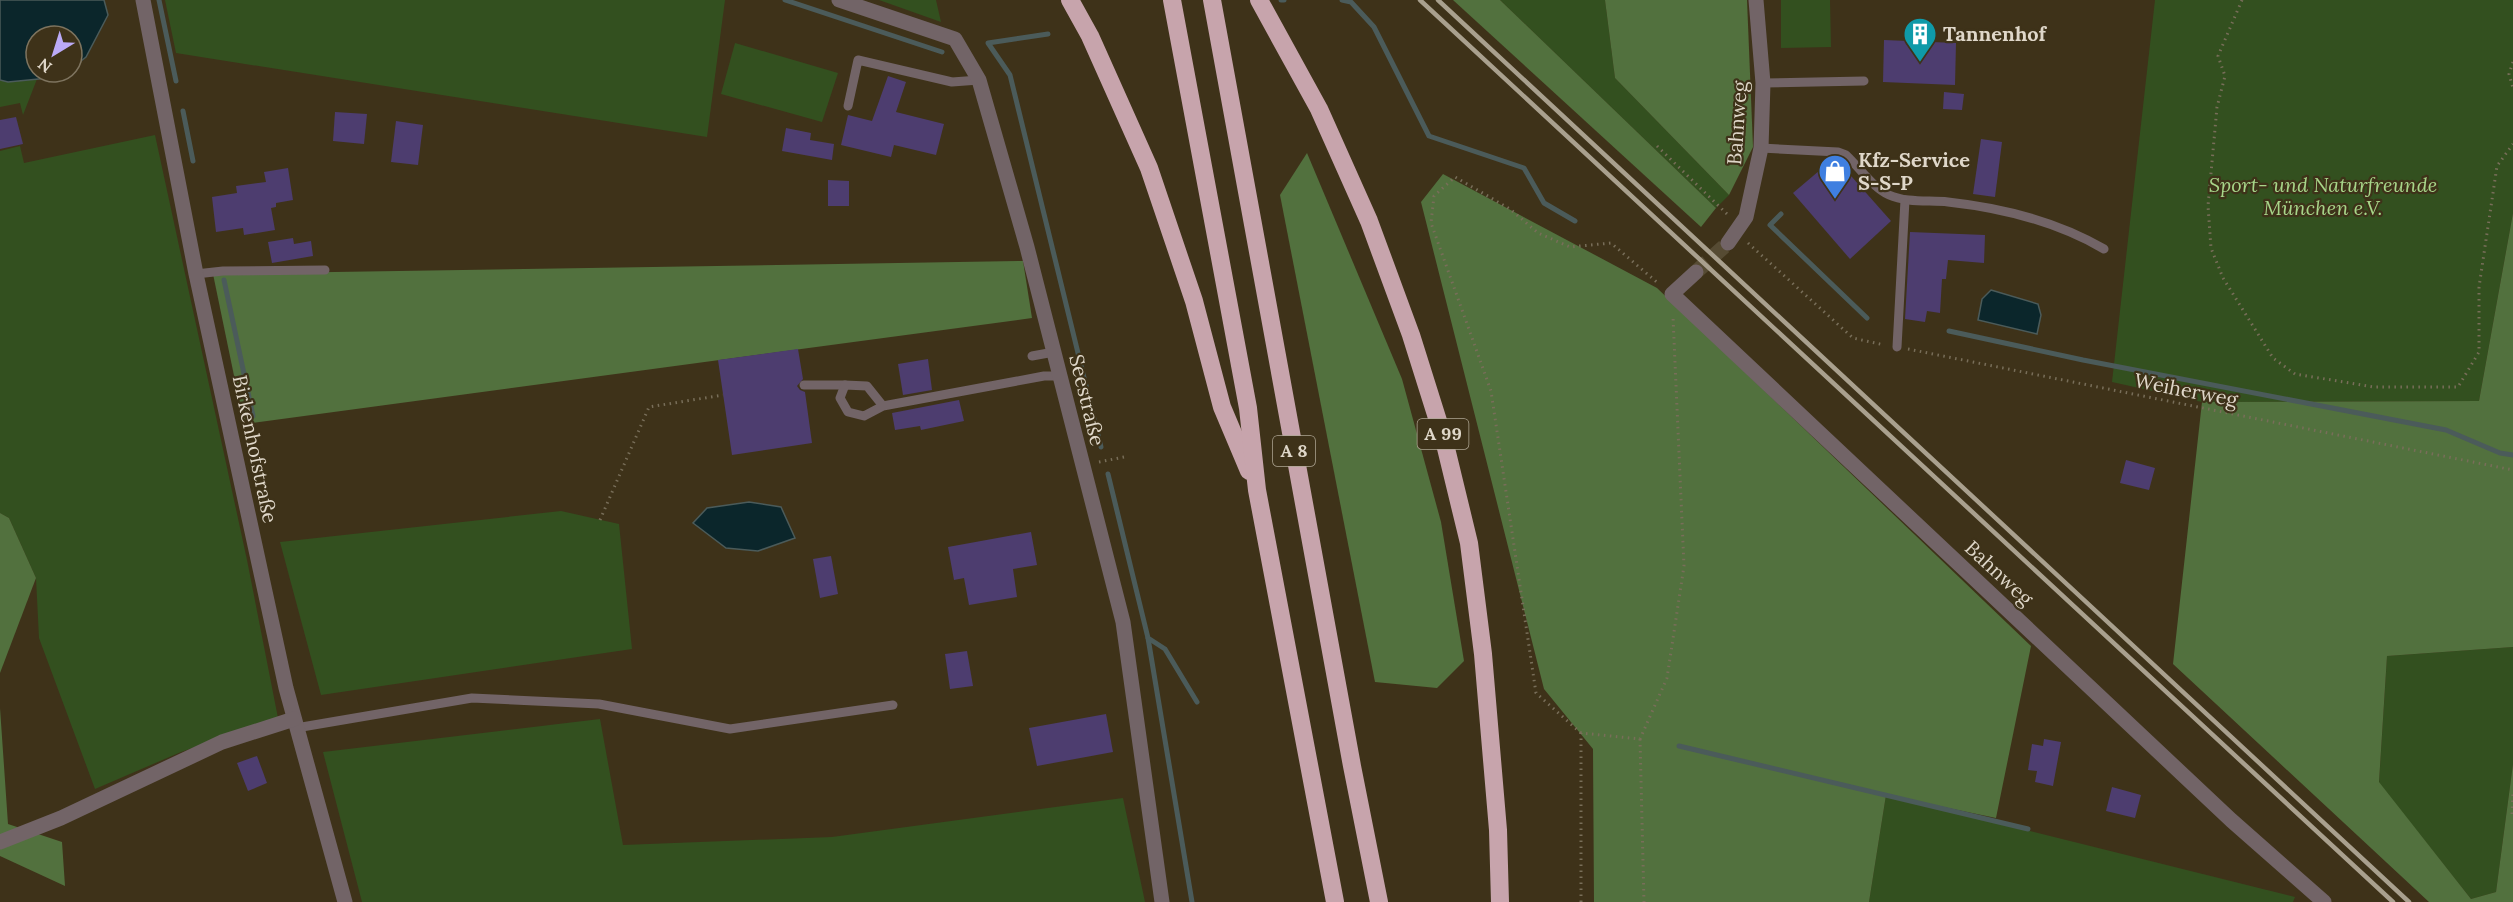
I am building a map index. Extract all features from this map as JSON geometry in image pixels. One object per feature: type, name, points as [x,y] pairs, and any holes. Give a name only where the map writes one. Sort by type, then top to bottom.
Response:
[{"type":"highway","points":[[1070,0],[1090,36],[1149,168],[1194,301],[1222,407],[1257,490]]},
{"type":"highway","name":"A 8","points":[[1172,0],[1248,408],[1257,490],[1335,902]]},
{"type":"highway","name":"A 8","points":[[1212,0],[1379,902]]},
{"type":"highway","name":"A 99","points":[[1259,0],[1319,109],[1369,221],[1411,335],[1444,440],[1469,543],[1484,654],[1498,830],[1500,902]]},
{"type":"street","name":"Birkenhofstraße","points":[[143,0],[196,274],[295,723],[345,902]]},
{"type":"street","name":"Seestraße","points":[[839,0],[955,39],[979,80],[1054,352],[1123,622],[1162,902]]},
{"type":"street","name":"Bahnweg","points":[[1734,234],[1746,217],[1761,148],[1763,83],[1756,0]]},
{"type":"street","points":[[1672,294],[1696,272]]},
{"type":"street","name":"Bahnweg","points":[[1672,294],[2222,811],[2324,902]]},
{"type":"street","points":[[0,842],[61,818],[222,742],[295,723]]},
{"type":"lane","points":[[848,106],[858,60],[952,82],[979,80]]},
{"type":"lane","points":[[1763,83],[1864,81]]},
{"type":"lane","points":[[1761,148],[1838,152],[1846,155],[1881,190],[1905,200],[1947,202],[2017,214],[2071,232],[2104,249]]},
{"type":"lane","points":[[1897,347],[1905,200]]},
{"type":"lane","points":[[196,274],[223,271],[325,270]]},
{"type":"lane","points":[[1032,356],[1054,352]]},
{"type":"lane","points":[[844,385],[840,398],[848,412],[864,416],[883,406],[1044,376],[1060,376]]},
{"type":"lane","points":[[804,385],[867,386],[883,406]]},
{"type":"lane","points":[[295,723],[472,698],[599,705],[730,729],[893,705]]},
{"type":"path","points":[[2242,0],[2218,56],[2225,76],[2217,107],[2208,206],[2211,248],[2223,278],[2273,358],[2295,374],[2374,387],[2458,387],[2479,352],[2479,287],[2497,166],[2513,144]]},
{"type":"path","points":[[2513,62],[2509,74],[2513,88]]},
{"type":"path","points":[[1657,146],[1734,234]]},
{"type":"path","points":[[1640,739],[1581,733],[1536,693],[1491,391],[1431,223],[1434,196],[1455,177],[1510,209],[1539,233],[1570,247],[1611,243],[1672,294],[1684,566],[1667,678],[1640,739],[1644,902]]},
{"type":"path","name":"Weiherweg","points":[[1734,234],[1853,338],[2513,470]]},
{"type":"path","points":[[600,520],[649,407],[723,395]]},
{"type":"path","points":[[1082,465],[1124,457]]},
{"type":"path","points":[[1581,733],[1581,902]]},
{"type":"path","points":[[2512,814],[2513,793]]},
{"type":"green space","points":[[165,0],[725,0],[707,137],[176,53]]},
{"type":"green space","points":[[879,0],[936,0],[941,22]]},
{"type":"green space","points":[[1453,0],[1500,0],[1716,208],[1701,227]]},
{"type":"green space","points":[[1500,0],[1605,0],[1615,78],[1729,195],[1716,208]]},
{"type":"green space","points":[[1605,0],[1747,0],[1753,147],[1729,195],[1615,78]]},
{"type":"green space","points":[[1781,0],[1830,0],[1831,47],[1781,48]]},
{"type":"green space","name":"Sport- und Naturfreunde München e.V.","points":[[2155,0],[2513,0],[2513,213],[2479,401],[2202,402],[2112,382]]},
{"type":"green space","points":[[735,43],[838,73],[822,122],[721,94]]},
{"type":"green space","points":[[0,80],[8,82],[24,80],[24,84],[35,84],[23,115],[20,103],[0,107]]},
{"type":"green space","points":[[155,135],[247,560],[278,718],[181,752],[95,789],[39,638],[36,578],[9,518],[0,513],[0,151],[20,146],[24,163]]},
{"type":"green space","points":[[1307,153],[1402,379],[1441,522],[1464,661],[1437,688],[1375,682],[1280,195]]},
{"type":"green space","points":[[1443,174],[1657,288],[2031,646],[1996,818],[1886,795],[1869,902],[1594,902],[1593,749],[1544,689],[1421,202]]},
{"type":"green space","points":[[2513,213],[2513,647],[2387,656],[2379,782],[2471,899],[2496,892],[2513,764],[2513,902],[2429,902],[2173,664],[2202,402],[2479,401]]},
{"type":"green space","points":[[1023,261],[1032,318],[244,424],[213,274]]},
{"type":"green space","points":[[561,511],[619,524],[632,649],[321,695],[280,542]]},
{"type":"green space","points":[[0,513],[9,518],[36,578],[0,673]]},
{"type":"green space","points":[[2513,647],[2513,764],[2496,892],[2471,899],[2379,783],[2387,656]]},
{"type":"green space","points":[[0,708],[8,824],[62,842],[65,886],[0,856]]},
{"type":"green space","points":[[600,719],[623,845],[832,837],[1123,798],[1145,902],[362,902],[323,752]]},
{"type":"green space","points":[[1886,795],[2295,897],[2293,902],[1869,902]]},
{"type":"water","points":[[0,0],[104,0],[108,15],[84,59],[84,24],[24,24],[24,80],[8,82],[0,80]]},
{"type":"water","points":[[1991,290],[2038,304],[2041,315],[2037,334],[1978,320],[1982,299]]},
{"type":"water","points":[[749,502],[781,507],[795,538],[758,551],[726,548],[693,523],[707,508]]},
{"type":"building","name":"Tannenhof","points":[[1884,40],[1956,43],[1955,85],[1883,82]]},
{"type":"building","points":[[888,76],[906,82],[896,112],[944,124],[936,155],[894,145],[891,157],[841,145],[848,115],[872,121]]},
{"type":"building","points":[[1944,92],[1964,94],[1962,110],[1943,109]]},
{"type":"building","points":[[335,112],[367,114],[364,144],[333,141]]},
{"type":"building","points":[[16,117],[23,144],[0,149],[0,120]]},
{"type":"building","points":[[396,121],[423,125],[418,165],[391,162]]},
{"type":"building","points":[[786,128],[811,133],[810,140],[834,144],[832,160],[782,151]]},
{"type":"building","points":[[1981,139],[2002,142],[1995,197],[1973,194]]},
{"type":"building","points":[[1833,159],[1836,159],[1891,221],[1850,259],[1793,193]]},
{"type":"building","points":[[288,168],[293,200],[276,203],[276,207],[271,208],[275,230],[244,235],[243,228],[216,232],[212,197],[237,193],[236,186],[266,182],[264,172]]},
{"type":"building","points":[[828,180],[849,181],[849,206],[828,206]]},
{"type":"building","points":[[1910,232],[1985,235],[1984,263],[1948,260],[1946,279],[1942,279],[1940,313],[1927,311],[1925,322],[1905,319]]},
{"type":"building","points":[[293,238],[294,244],[311,241],[313,256],[272,263],[268,242]]},
{"type":"building","points":[[798,349],[803,379],[797,386],[805,392],[812,443],[732,455],[718,360]]},
{"type":"building","points":[[928,359],[932,390],[903,395],[898,364]]},
{"type":"building","points":[[959,400],[964,421],[921,430],[920,426],[895,430],[892,413]]},
{"type":"building","points":[[2126,460],[2155,468],[2149,490],[2120,483]]},
{"type":"building","points":[[1031,532],[1037,565],[1013,569],[1017,597],[969,605],[964,578],[954,580],[948,547]]},
{"type":"building","points":[[831,556],[838,594],[820,598],[813,559]]},
{"type":"building","points":[[967,651],[973,686],[950,689],[945,654]]},
{"type":"building","points":[[1106,714],[1113,752],[1037,766],[1029,728]]},
{"type":"building","points":[[2044,739],[2061,742],[2053,786],[2035,782],[2037,771],[2028,770],[2032,744],[2043,746]]},
{"type":"building","points":[[257,756],[267,783],[248,791],[237,763]]},
{"type":"building","points":[[2112,787],[2141,795],[2135,818],[2106,811]]},
{"type":"waterway","points":[[159,0],[176,81]]},
{"type":"waterway","points":[[785,0],[942,52]]},
{"type":"waterway","points":[[1342,0],[1351,2],[1374,27],[1429,136],[1524,168],[1544,203],[1575,221]]},
{"type":"waterway","points":[[1048,34],[988,43],[1010,75],[1101,447]]},
{"type":"waterway","points":[[183,111],[193,161]]},
{"type":"waterway","points":[[1781,214],[1770,225],[1867,318]]},
{"type":"waterway","points":[[224,280],[253,416]]},
{"type":"waterway","points":[[1949,331],[2083,360],[2446,430],[2500,453],[2513,455]]},
{"type":"waterway","points":[[1108,474],[1148,638],[1165,649],[1197,702]]},
{"type":"waterway","points":[[1148,638],[1192,902]]},
{"type":"waterway","points":[[1679,746],[2028,829]]},
{"type":"tunnel","points":[[1696,272],[1728,243]]},
{"type":"railway","points":[[1420,0],[2393,902]]},
{"type":"railway","points":[[1438,0],[2409,902]]},
{"type":"place","name":"Tannenhof","points":[[1920,63]]},
{"type":"place","name":"Kfz-Service S-S-P","points":[[1835,200]]}]
